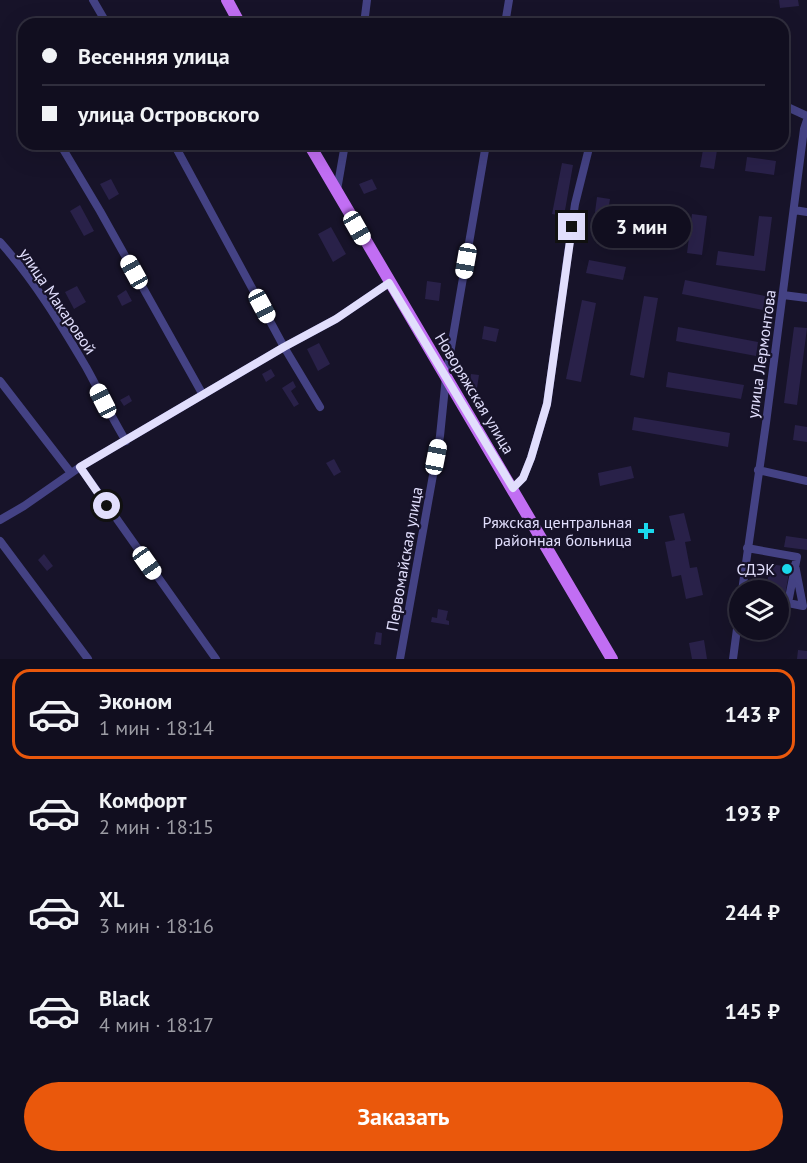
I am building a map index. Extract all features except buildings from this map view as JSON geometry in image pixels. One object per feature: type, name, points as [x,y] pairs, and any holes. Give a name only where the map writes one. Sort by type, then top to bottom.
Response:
[{"type":"main road","points":[[227,0],[237,18]]},
{"type":"main road","name":"Новоряжская улица","points":[[312,150],[612,659]]},
{"type":"street","points":[[93,0],[104,18]]},
{"type":"street","points":[[365,18],[367,0]]},
{"type":"street","points":[[506,18],[509,0]]},
{"type":"street","name":"улица Лермонтова","points":[[743,580],[807,118],[789,108]]},
{"type":"street","points":[[64,150],[202,395]]},
{"type":"street","points":[[177,150],[284,347],[320,407]]},
{"type":"street","points":[[337,192],[344,150]]},
{"type":"street","name":"Первомайская улица","points":[[400,659],[440,436],[446,377],[485,150]]},
{"type":"street","points":[[513,488],[523,478],[547,404],[575,204],[588,150]]},
{"type":"street","points":[[794,210],[807,212]]},
{"type":"street","name":"улица Макаровой","points":[[0,242],[23,268],[43,297],[87,369],[110,416],[126,441]]},
{"type":"street","points":[[0,520],[80,467],[336,319],[389,283]]},
{"type":"street","points":[[783,295],[807,298]]},
{"type":"street","points":[[0,381],[71,473]]},
{"type":"street","points":[[80,467],[216,659]]},
{"type":"street","points":[[758,470],[807,481]]},
{"type":"street","points":[[1,544],[88,659]]},
{"type":"street","points":[[747,548],[797,557],[795,565],[788,603],[803,606],[795,565]]},
{"type":"street","points":[[733,659],[736,640]]},
{"type":"place","name":"Ряжская центральная районная больница","points":[[646,531]]},
{"type":"place","name":"СДЭК","points":[[787,569]]},
{"type":"route","points":[[107,506],[80,467],[336,319],[389,283],[513,488],[523,478],[547,404],[572,227]]}]
